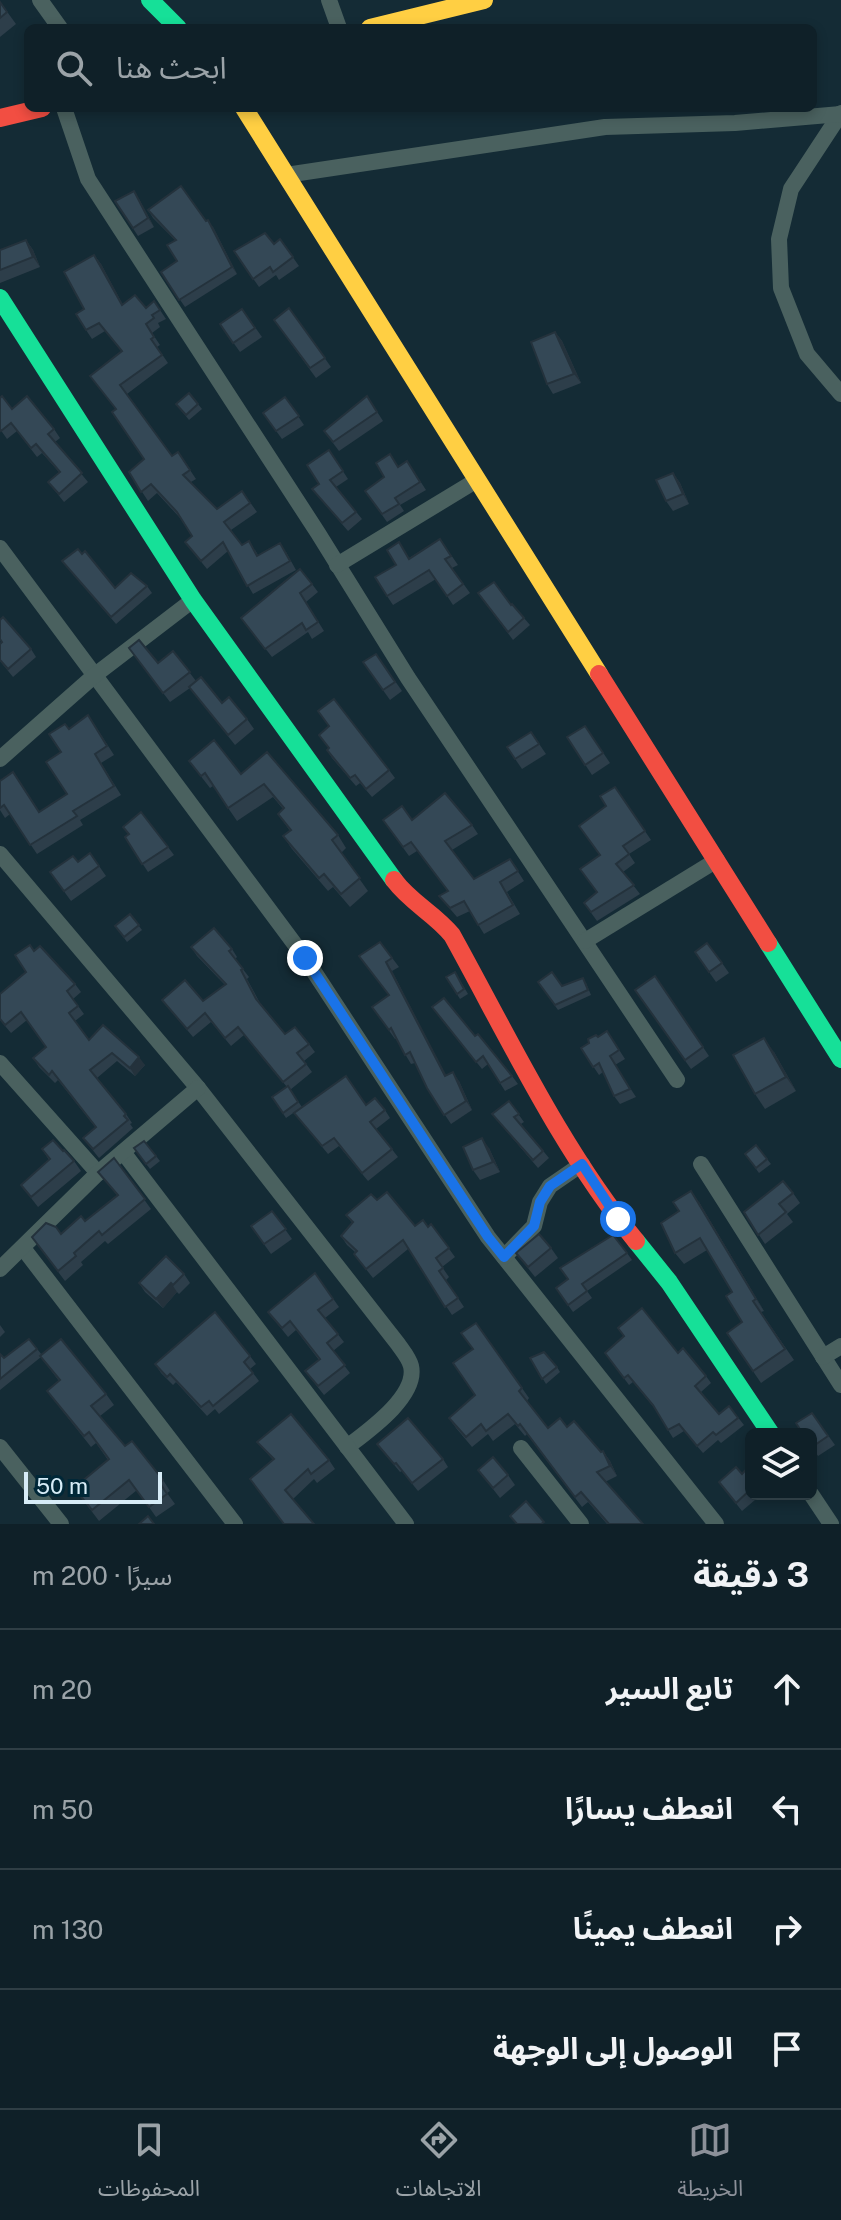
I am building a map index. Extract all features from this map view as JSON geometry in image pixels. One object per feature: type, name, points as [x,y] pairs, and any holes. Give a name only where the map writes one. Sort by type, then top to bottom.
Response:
[{"type":"street","points":[[40,0],[57,24]]},
{"type":"street","points":[[150,0],[174,24]]},
{"type":"street","points":[[329,0],[338,24]]},
{"type":"street","points":[[386,24],[484,0]]},
{"type":"street","points":[[0,99],[6,117],[26,112]]},
{"type":"street","points":[[65,112],[88,179],[408,678],[677,1080]]},
{"type":"street","points":[[247,112],[841,1059]]},
{"type":"street","points":[[286,175],[605,127],[735,123],[841,114]]},
{"type":"street","points":[[841,114],[791,189],[779,239],[781,288],[807,354],[841,394]]},
{"type":"street","points":[[0,298],[193,600],[407,898],[440,921],[452,935],[544,1102],[582,1164],[618,1219],[669,1282],[767,1428]]},
{"type":"street","points":[[337,565],[477,480]]},
{"type":"street","points":[[0,548],[305,958],[488,1237],[716,1524]]},
{"type":"street","points":[[0,759],[95,675],[193,600]]},
{"type":"street","points":[[0,854],[198,1088],[389,1331],[411,1364],[409,1386],[384,1417],[347,1447]]},
{"type":"street","points":[[585,941],[717,860]]},
{"type":"street","points":[[0,1063],[98,1173]]},
{"type":"street","points":[[0,1269],[98,1173],[198,1088]]},
{"type":"street","points":[[123,1152],[406,1524]]},
{"type":"street","points":[[504,1257],[534,1226],[540,1202],[550,1186],[582,1164]]},
{"type":"street","points":[[701,1164],[841,1385]]},
{"type":"street","points":[[23,1248],[235,1524]]},
{"type":"street","points":[[823,1357],[841,1346]]},
{"type":"street","points":[[0,1447],[61,1524]]},
{"type":"street","points":[[521,1448],[581,1524]]},
{"type":"street","points":[[815,1500],[831,1524]]},
{"type":"building","points":[[0,2],[7,12],[0,18]]},
{"type":"building","points":[[181,186],[208,220],[232,267],[179,300],[161,272],[177,261],[167,245],[176,240],[148,210]]},
{"type":"building","points":[[134,191],[148,218],[133,228],[115,201]]},
{"type":"building","points":[[265,233],[274,244],[280,239],[293,257],[273,272],[270,267],[253,279],[234,251]]},
{"type":"building","points":[[26,240],[33,257],[0,270],[0,250]]},
{"type":"building","points":[[94,255],[122,305],[135,295],[146,308],[154,301],[160,310],[146,324],[154,337],[151,339],[162,355],[120,385],[172,456],[178,452],[190,470],[183,475],[217,509],[242,491],[250,503],[224,522],[242,545],[249,541],[257,556],[280,543],[290,561],[247,586],[223,542],[201,561],[185,542],[192,536],[177,512],[151,484],[141,492],[129,472],[144,459],[112,412],[116,409],[90,376],[122,351],[99,323],[86,330],[76,314],[84,309],[64,272]]},
{"type":"building","points":[[289,308],[325,358],[310,368],[274,320]]},
{"type":"building","points":[[242,309],[255,328],[233,343],[220,324]]},
{"type":"building","points":[[555,332],[574,374],[547,384],[531,342]]},
{"type":"building","points":[[189,393],[198,404],[186,415],[176,404]]},
{"type":"building","points":[[2,396],[12,409],[27,396],[54,429],[48,434],[82,473],[59,494],[48,482],[60,472],[36,444],[31,448],[11,423],[1,431]]},
{"type":"building","points":[[367,396],[377,412],[333,442],[324,431]]},
{"type":"building","points":[[285,397],[299,416],[276,431],[263,413]]},
{"type":"building","points":[[329,450],[343,471],[330,480],[356,512],[342,523],[312,489],[319,484],[307,465]]},
{"type":"building","points":[[390,454],[398,467],[407,461],[420,482],[395,498],[399,504],[382,514],[365,491],[384,477],[376,463]]},
{"type":"building","points":[[673,473],[683,494],[666,501],[656,480]]},
{"type":"building","points":[[440,539],[451,556],[445,559],[463,584],[447,596],[429,570],[387,596],[375,577],[396,565],[387,550],[399,542],[409,559]]},
{"type":"building","points":[[78,549],[82,554],[85,551],[115,588],[131,573],[147,586],[111,617],[62,561]]},
{"type":"building","points":[[300,569],[312,584],[300,593],[318,622],[306,630],[302,623],[265,649],[241,618]]},
{"type":"building","points":[[494,582],[524,618],[508,632],[478,593]]},
{"type":"building","points":[[3,617],[31,649],[8,669],[0,660],[0,620]]},
{"type":"building","points":[[139,640],[158,663],[173,651],[190,672],[163,693],[129,648]]},
{"type":"building","points":[[376,654],[395,682],[383,690],[363,662]]},
{"type":"building","points":[[201,677],[222,703],[229,697],[247,719],[228,735],[189,687]]},
{"type":"building","points":[[334,699],[389,770],[366,789],[355,775],[350,778],[319,735],[329,726],[318,711]]},
{"type":"building","points":[[88,715],[107,746],[95,754],[114,786],[73,811],[77,816],[30,845],[4,805],[0,808],[0,781],[13,772],[39,812],[67,794],[46,762],[61,752],[49,734],[65,724],[69,729]]},
{"type":"building","points":[[585,726],[603,753],[585,765],[567,737]]},
{"type":"building","points":[[531,732],[539,744],[515,759],[507,747]]},
{"type":"building","points":[[214,740],[241,774],[267,752],[338,835],[332,840],[360,878],[341,894],[324,874],[319,878],[283,836],[291,830],[278,814],[284,808],[264,784],[228,808],[205,773],[201,776],[189,761]]},
{"type":"building","points":[[615,787],[645,831],[623,846],[629,854],[616,864],[634,885],[591,912],[584,903],[597,892],[580,869],[600,855],[579,826],[606,806],[600,796]]},
{"type":"building","points":[[445,793],[472,825],[445,841],[474,879],[510,859],[518,871],[500,882],[513,905],[478,925],[464,901],[450,908],[439,896],[448,891],[411,842],[403,847],[383,820],[402,806],[412,820]]},
{"type":"building","points":[[141,812],[168,847],[142,864],[125,837],[129,834],[123,827]]},
{"type":"building","points":[[90,853],[99,866],[64,891],[50,872],[73,856],[78,862]]},
{"type":"building","points":[[130,914],[139,925],[124,937],[115,926]]},
{"type":"building","points":[[214,928],[232,949],[229,951],[243,969],[256,999],[285,1034],[295,1027],[309,1044],[297,1053],[306,1064],[283,1082],[238,1027],[225,1038],[205,1013],[187,1029],[162,1000],[185,980],[203,1001],[226,984],[191,947]]},
{"type":"building","points":[[380,942],[392,958],[386,962],[445,1076],[453,1072],[466,1101],[444,1115],[410,1052],[405,1055],[391,1028],[389,1030],[372,1007],[389,995],[359,956]]},
{"type":"building","points":[[707,943],[722,963],[709,972],[695,952]]},
{"type":"building","points":[[30,945],[34,951],[40,946],[75,984],[67,991],[78,1006],[69,1013],[89,1040],[103,1025],[139,1057],[130,1068],[112,1053],[90,1070],[128,1120],[93,1149],[83,1138],[96,1127],[52,1071],[49,1075],[33,1058],[46,1047],[21,1012],[5,1025],[0,1019],[0,994],[26,972],[15,955]]},
{"type":"building","points":[[455,972],[464,989],[457,994],[446,977]]},
{"type":"building","points":[[552,972],[562,986],[583,978],[588,990],[555,1005],[538,982]]},
{"type":"building","points":[[655,976],[703,1047],[685,1060],[635,990]]},
{"type":"building","points":[[444,998],[512,1076],[500,1083],[483,1056],[476,1062],[432,1007]]},
{"type":"building","points":[[607,1031],[619,1050],[610,1056],[630,1089],[614,1096],[599,1063],[593,1067],[581,1048],[589,1043],[588,1039]]},
{"type":"building","points":[[764,1038],[786,1077],[755,1094],[733,1055]]},
{"type":"building","points":[[346,1076],[366,1105],[375,1098],[385,1110],[370,1122],[392,1149],[362,1173],[334,1138],[322,1146],[294,1113]]},
{"type":"building","points":[[288,1086],[298,1102],[283,1113],[272,1097]]},
{"type":"building","points":[[509,1101],[519,1114],[514,1117],[543,1151],[533,1160],[492,1114]]},
{"type":"building","points":[[482,1138],[493,1162],[473,1170],[463,1147]]},
{"type":"building","points":[[53,1140],[74,1161],[31,1197],[21,1185],[50,1159],[42,1149]]},
{"type":"building","points":[[144,1141],[156,1156],[146,1164],[134,1148]]},
{"type":"building","points":[[756,1145],[767,1159],[756,1168],[745,1154]]},
{"type":"building","points":[[114,1158],[145,1199],[102,1235],[99,1231],[58,1271],[32,1237],[46,1223],[56,1227],[61,1234],[81,1216],[85,1221],[118,1195],[98,1172]]},
{"type":"building","points":[[783,1181],[793,1193],[779,1204],[786,1212],[758,1235],[744,1212]]},
{"type":"building","points":[[691,1191],[756,1299],[753,1301],[785,1349],[753,1371],[727,1333],[742,1322],[726,1296],[732,1292],[700,1238],[675,1253],[661,1223],[679,1211],[673,1202]]},
{"type":"building","points":[[387,1192],[415,1226],[423,1220],[428,1227],[431,1224],[449,1248],[436,1258],[443,1268],[439,1271],[458,1298],[445,1307],[403,1240],[366,1269],[354,1254],[357,1251],[341,1236],[353,1222],[346,1215],[371,1194],[377,1200]]},
{"type":"building","points":[[272,1211],[286,1229],[264,1244],[251,1226]]},
{"type":"building","points":[[539,1234],[551,1248],[528,1267],[516,1253]]},
{"type":"building","points":[[613,1235],[627,1253],[582,1284],[587,1291],[568,1305],[556,1288],[568,1279],[560,1268]]},
{"type":"building","points":[[166,1256],[184,1274],[156,1299],[139,1283]]},
{"type":"building","points":[[315,1273],[333,1299],[318,1310],[338,1334],[327,1343],[345,1365],[318,1386],[305,1371],[320,1359],[290,1321],[282,1328],[268,1312]]},
{"type":"building","points":[[642,1308],[678,1353],[683,1348],[706,1376],[695,1386],[719,1414],[729,1406],[738,1418],[716,1435],[713,1432],[697,1446],[679,1424],[668,1430],[653,1405],[628,1375],[624,1378],[605,1353],[624,1336],[618,1328]]},
{"type":"building","points":[[215,1312],[250,1356],[244,1362],[253,1373],[213,1406],[209,1401],[201,1407],[170,1374],[167,1377],[155,1364]]},
{"type":"building","points":[[476,1323],[522,1388],[519,1391],[548,1428],[560,1418],[567,1427],[574,1421],[603,1451],[610,1466],[597,1472],[643,1524],[609,1524],[581,1492],[575,1497],[520,1424],[518,1426],[508,1414],[486,1431],[481,1424],[466,1437],[449,1418],[475,1395],[453,1363],[473,1349],[461,1333]]},
{"type":"building","points":[[29,1339],[37,1349],[0,1379],[0,1354],[4,1358]]},
{"type":"building","points":[[61,1339],[106,1394],[91,1406],[125,1446],[132,1441],[163,1480],[160,1483],[167,1494],[149,1507],[129,1480],[92,1510],[74,1488],[109,1459],[89,1432],[84,1436],[47,1391],[60,1380],[40,1356]]},
{"type":"building","points":[[544,1352],[557,1367],[542,1379],[530,1358]]},
{"type":"building","points":[[812,1413],[828,1436],[817,1444],[817,1428],[799,1428],[796,1423]]},
{"type":"building","points":[[291,1414],[329,1460],[311,1474],[308,1469],[285,1490],[314,1524],[284,1524],[250,1479],[274,1459],[257,1442]]},
{"type":"building","points":[[408,1418],[443,1459],[412,1483],[377,1444]]},
{"type":"building","points":[[493,1457],[508,1475],[493,1488],[478,1470]]},
{"type":"building","points":[[736,1467],[742,1474],[745,1471],[745,1495],[736,1503],[719,1482]]},
{"type":"building","points":[[526,1501],[544,1522],[517,1524],[510,1516]]},
{"type":"building","points":[[148,1516],[154,1524],[139,1524]]},
{"type":"traffic: fast","points":[[150,0],[174,24]]},
{"type":"traffic: fast","points":[[0,298],[193,600],[394,880]]},
{"type":"traffic: fast","points":[[768,943],[841,1059]]},
{"type":"traffic: fast","points":[[636,1241],[669,1282],[767,1428]]},
{"type":"traffic: slow","points":[[386,24],[484,0]]},
{"type":"traffic: slow","points":[[247,112],[599,674]]},
{"type":"traffic: jam","points":[[0,118],[25,112]]},
{"type":"traffic: jam","points":[[599,674],[768,943]]},
{"type":"traffic: jam","points":[[394,880],[452,935],[560,1131],[636,1241]]},
{"type":"route","points":[[305,958],[504,1257],[534,1226],[540,1202],[550,1186],[582,1164],[618,1219]]}]
